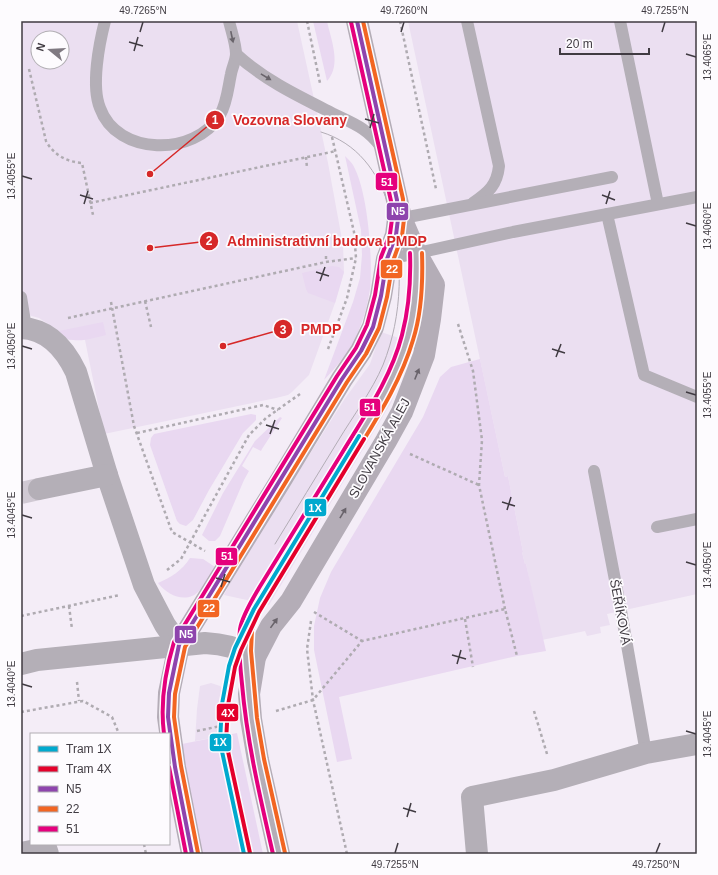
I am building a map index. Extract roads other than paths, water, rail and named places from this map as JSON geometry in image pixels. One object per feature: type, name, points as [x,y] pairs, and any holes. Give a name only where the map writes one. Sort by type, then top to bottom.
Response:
[{"type":"main road","name":"SLOVANSKÁ ALEJ","points":[[279,854],[258,760],[251,719],[249,694],[250,654],[291,601],[402,412],[424,356],[434,285],[416,253],[398,213],[357,21]]},
{"type":"main road","name":"SLOVANSKÁ ALEJ","points":[[192,854],[175,767],[168,717],[168,693],[179,645],[361,351],[373,327],[381,296],[387,259],[396,235],[398,213]]},
{"type":"street","points":[[29,329],[48,336],[69,358],[73,365],[107,475],[144,585],[179,645]]},
{"type":"street","points":[[39,489],[107,475]]},
{"type":"street","points":[[21,664],[36,660],[205,643],[220,644],[250,654]]},
{"type":"street","points":[[476,854],[472,797],[554,780],[646,753],[697,744]]},
{"type":"street","points":[[21,853],[46,848],[48,854]]},
{"type":"lane","points":[[105,21],[96,78],[99,107],[104,118],[121,135],[152,145],[170,145],[190,140],[206,130],[220,116],[226,103],[236,54],[229,21]]},
{"type":"lane","points":[[467,21],[499,166],[498,176],[493,187],[483,196],[468,205]]},
{"type":"lane","points":[[620,21],[658,204]]},
{"type":"lane","points":[[236,54],[266,78],[326,111],[361,127],[372,136],[381,148],[387,161]]},
{"type":"lane","points":[[398,213],[440,211],[612,177]]},
{"type":"lane","points":[[387,259],[513,232],[697,197]]},
{"type":"lane","points":[[607,214],[644,375],[697,397]]},
{"type":"lane","points":[[250,654],[246,629],[254,609],[374,413],[396,370],[405,348],[410,326],[417,276],[416,253]]},
{"type":"lane","points":[[21,297],[29,329]]},
{"type":"lane","name":"ŠEŘÍKOVÁ","points":[[594,471],[646,753]]},
{"type":"lane","points":[[657,528],[697,519]]},
{"type":"tunnel","points":[[21,493],[39,489]]},
{"type":"tram line","points":[[359,436],[385,393],[403,349],[414,303],[416,279],[416,253],[366,21]]},
{"type":"tram line","points":[[275,544],[379,375],[390,346],[398,306],[399,266],[394,226],[389,207],[379,182],[372,170],[355,151],[345,143],[321,132]]},
{"type":"tram line","name":"1X","points":[[244,854],[220,742],[222,704],[229,666],[235,648],[254,609],[359,436]]},
{"type":"tram line","name":"4X","points":[[250,853],[226,742],[228,705],[235,667],[241,650],[259,612],[364,439]]},
{"type":"place","name":"Vozovna Slovany","points":[[150,174]]},
{"type":"place","name":"Administrativní budova PMDP","points":[[150,248]]},
{"type":"place","name":"PMDP","points":[[223,346]]}]
